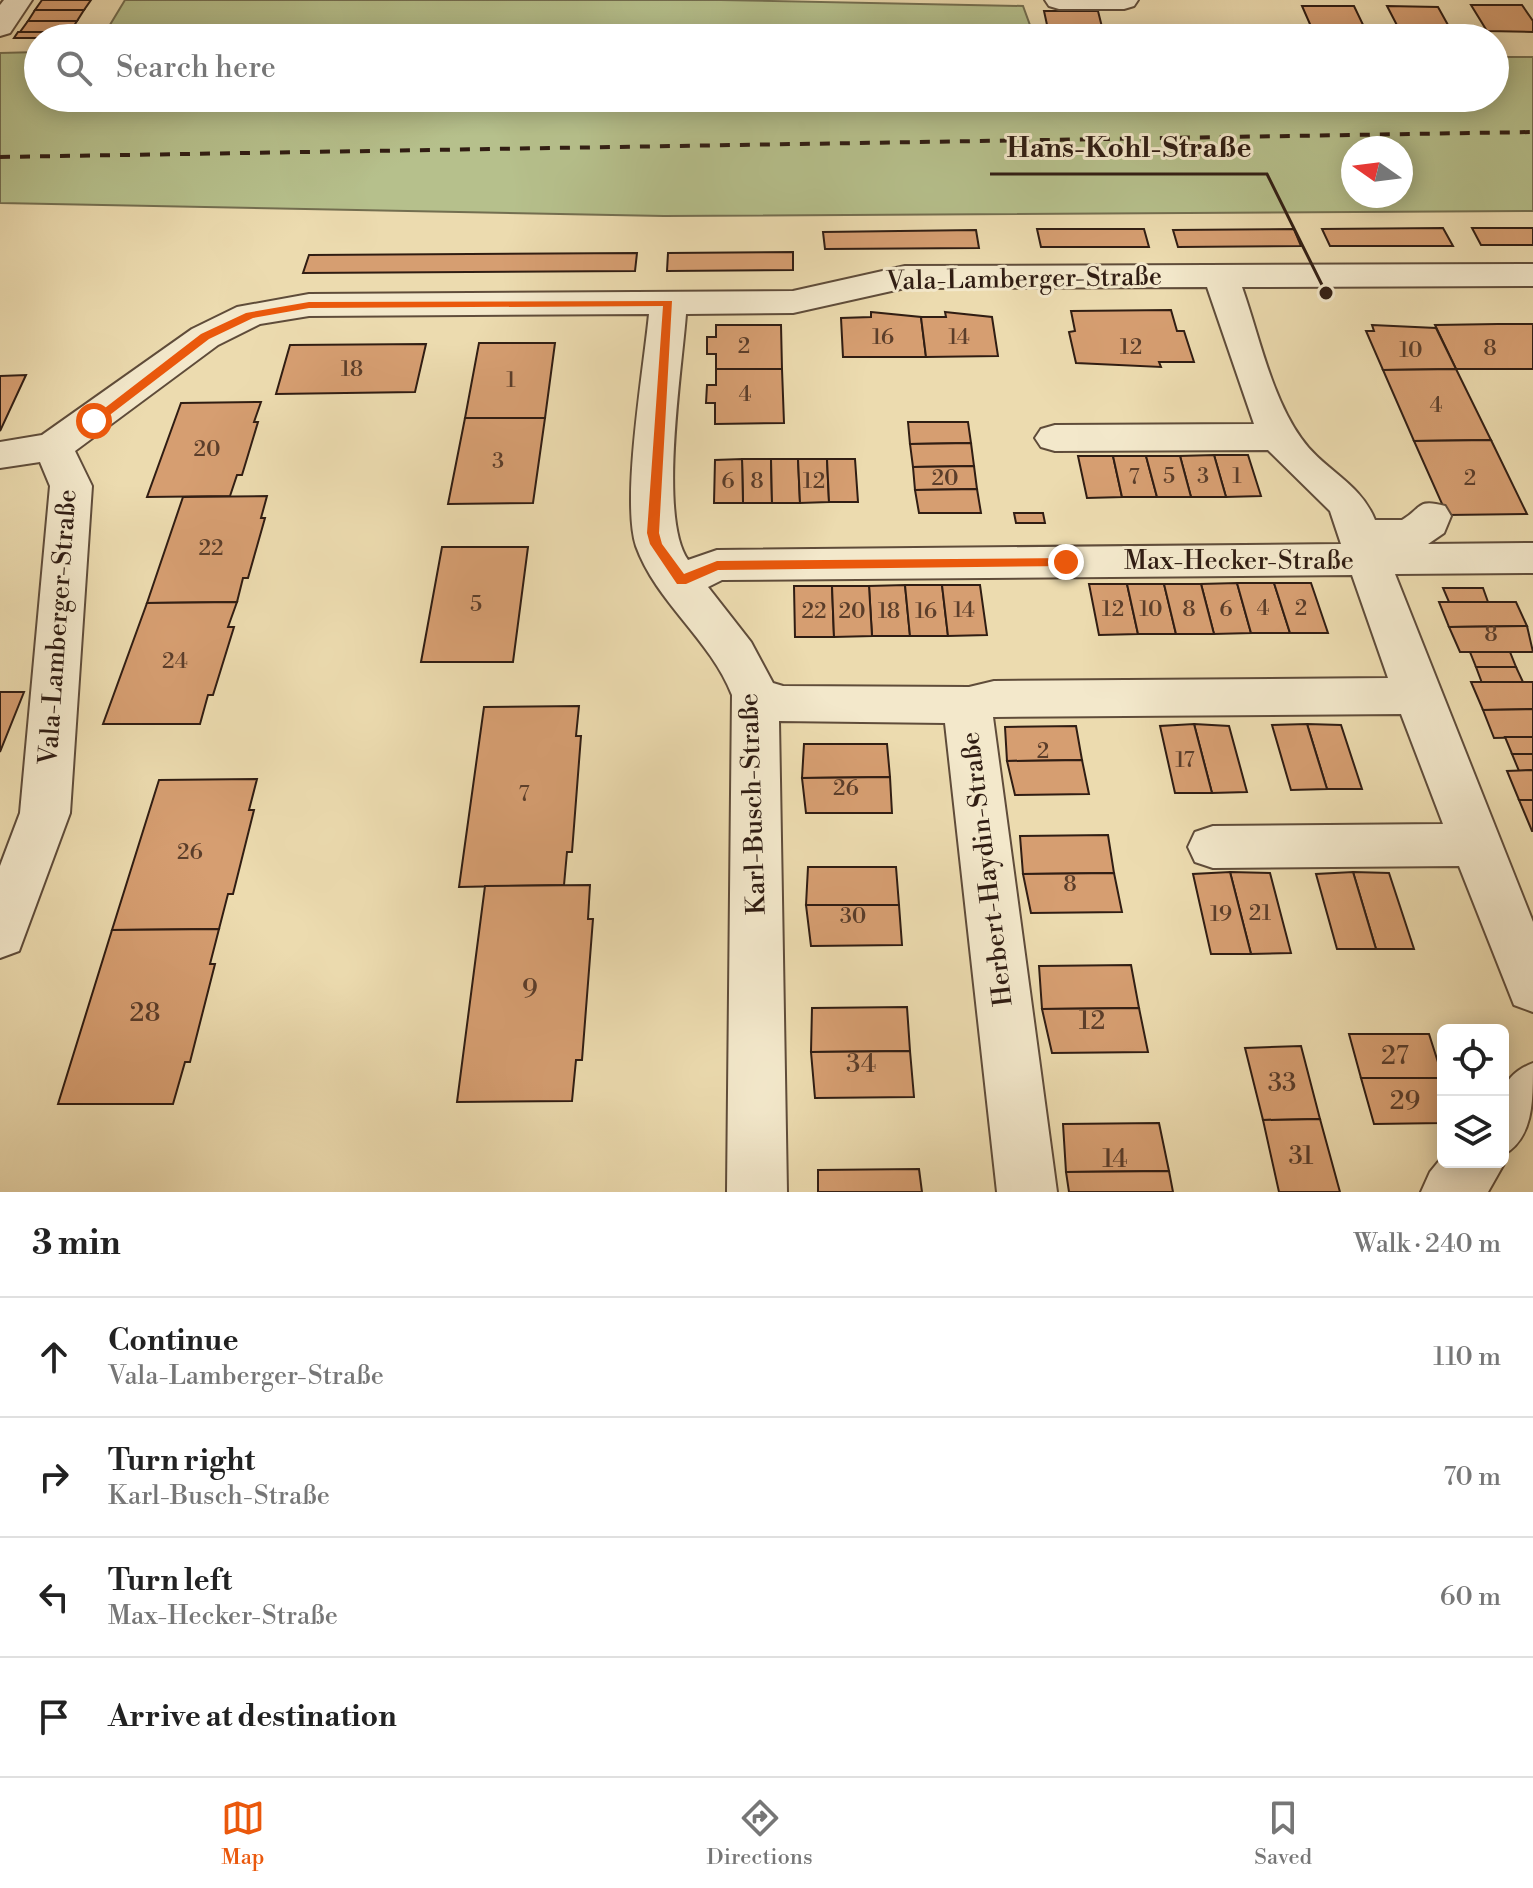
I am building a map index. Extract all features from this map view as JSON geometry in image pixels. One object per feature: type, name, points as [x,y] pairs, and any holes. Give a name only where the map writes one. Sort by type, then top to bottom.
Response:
[{"type":"street","points":[[0,27],[18,0]]},
{"type":"street","points":[[1059,0],[1124,0]]},
{"type":"street","name":"Vala-Lamberger-Straße","points":[[0,935],[45,813],[71,486],[53,447],[94,421],[205,337],[250,315],[309,305],[793,302],[905,277],[1533,275]]},
{"type":"street","points":[[1221,276],[1280,437],[1290,452],[1333,486],[1349,507],[1417,696],[1502,876],[1533,988]]},
{"type":"street","name":"Karl-Busch-Straße","points":[[668,303],[653,533],[656,544],[681,581],[745,664],[755,695],[757,1192]]},
{"type":"street","points":[[1055,438],[1280,437]]},
{"type":"street","points":[[0,455],[53,447]]},
{"type":"street","points":[[1364,548],[1410,535],[1429,523],[1430,516]]},
{"type":"street","points":[[1364,548],[1533,558]]},
{"type":"street","name":"Max-Hecker-Straße","points":[[681,581],[717,565],[1364,548]]},
{"type":"street","points":[[755,695],[782,704],[969,705]]},
{"type":"street","name":"Herbert-Haydin-Straße","points":[[1027,1192],[971,744],[969,705],[994,699],[1417,696]]},
{"type":"street","points":[[1213,847],[1502,876]]},
{"type":"street","points":[[1509,1120],[1533,1089]]},
{"type":"street","points":[[1451,1192],[1471,1168]]},
{"type":"green space","points":[[125,0],[720,0],[1023,6],[1030,24],[110,24]]},
{"type":"green space","points":[[24,52],[24,112],[1509,112],[1509,57],[1533,57],[1533,211],[664,216],[0,203],[0,53]]},
{"type":"building","points":[[42,0],[91,0],[84,10],[35,10]]},
{"type":"building","points":[[1471,5],[1522,5],[1533,21],[1533,32],[1509,31],[1509,24],[1483,24]]},
{"type":"building","points":[[1302,6],[1354,6],[1363,24],[1310,24]]},
{"type":"building","points":[[1387,6],[1438,7],[1447,24],[1396,24]]},
{"type":"building","points":[[35,10],[84,10],[77,21],[28,21]]},
{"type":"building","points":[[1044,11],[1098,11],[1101,24],[1047,24]]},
{"type":"building","points":[[28,21],[77,21],[75,24],[26,24]]},
{"type":"building","points":[[18,32],[24,32],[24,38],[14,38]]},
{"type":"building","points":[[1443,228],[1453,246],[1330,246],[1322,229]]},
{"type":"building","points":[[1472,228],[1533,228],[1533,245],[1481,245]]},
{"type":"building","points":[[1037,229],[1144,229],[1149,247],[1041,247]]},
{"type":"building","points":[[1294,229],[1301,246],[1178,247],[1173,230]]},
{"type":"building","points":[[976,230],[979,248],[825,249],[823,232]]},
{"type":"building","points":[[793,252],[793,270],[667,271],[668,253]]},
{"type":"building","points":[[637,253],[635,271],[303,273],[309,255]]},
{"type":"building","points":[[1171,310],[1177,331],[1184,331],[1194,362],[1159,362],[1161,367],[1076,363],[1069,332],[1075,331],[1071,311]]},
{"type":"building","points":[[871,312],[921,317],[926,357],[843,357],[841,318],[871,317]]},
{"type":"building","points":[[945,312],[992,317],[998,356],[926,357],[921,317],[946,317]]},
{"type":"building","points":[[1533,324],[1533,369],[1456,369],[1435,325]]},
{"type":"building","points":[[716,325],[781,325],[782,369],[716,369],[716,354],[707,354],[707,337],[716,337]]},
{"type":"building","points":[[1372,325],[1436,328],[1456,369],[1383,370],[1366,331],[1374,331]]},
{"type":"building","points":[[479,343],[555,343],[545,418],[465,418]]},
{"type":"building","points":[[426,344],[415,392],[276,394],[290,345]]},
{"type":"building","points":[[716,369],[782,369],[784,423],[715,424],[715,403],[706,403],[707,385],[716,385]]},
{"type":"building","points":[[1456,369],[1491,440],[1414,441],[1383,370]]},
{"type":"building","points":[[26,375],[0,431],[0,376]]},
{"type":"building","points":[[261,402],[242,475],[237,475],[230,496],[147,497],[181,403]]},
{"type":"building","points":[[465,418],[545,418],[533,503],[448,504]]},
{"type":"building","points":[[908,422],[968,422],[971,443],[910,444]]},
{"type":"building","points":[[1491,440],[1527,514],[1447,515],[1414,441]]},
{"type":"building","points":[[971,443],[974,466],[913,467],[910,444]]},
{"type":"building","points":[[1214,455],[1248,455],[1261,496],[1226,497]]},
{"type":"building","points":[[1214,455],[1226,497],[1191,497],[1180,456]]},
{"type":"building","points":[[1078,456],[1113,456],[1122,497],[1087,498]]},
{"type":"building","points":[[1113,456],[1146,456],[1157,497],[1122,497]]},
{"type":"building","points":[[1146,456],[1180,456],[1191,497],[1157,497]]},
{"type":"building","points":[[742,459],[771,459],[772,503],[743,503]]},
{"type":"building","points":[[742,459],[743,503],[714,503],[715,460]]},
{"type":"building","points":[[771,459],[798,459],[800,503],[772,503]]},
{"type":"building","points":[[798,459],[827,459],[829,502],[800,503]]},
{"type":"building","points":[[827,459],[855,459],[858,502],[829,502]]},
{"type":"building","points":[[974,466],[977,489],[915,490],[913,467]]},
{"type":"building","points":[[977,489],[981,513],[919,513],[915,490]]},
{"type":"building","points":[[267,496],[261,518],[265,518],[248,578],[243,578],[237,602],[147,603],[183,497]]},
{"type":"building","points":[[1014,513],[1043,513],[1045,523],[1016,523]]},
{"type":"building","points":[[442,547],[528,547],[513,662],[421,662]]},
{"type":"building","points":[[1237,583],[1251,633],[1214,634],[1201,584]]},
{"type":"building","points":[[1237,583],[1274,583],[1290,633],[1251,633]]},
{"type":"building","points":[[1274,583],[1311,583],[1328,633],[1290,633]]},
{"type":"building","points":[[1089,584],[1127,584],[1138,634],[1099,635]]},
{"type":"building","points":[[1127,584],[1164,584],[1176,634],[1138,634]]},
{"type":"building","points":[[1164,584],[1201,584],[1214,634],[1176,634]]},
{"type":"building","points":[[905,585],[910,636],[872,636],[869,586]]},
{"type":"building","points":[[905,585],[942,585],[948,636],[910,636]]},
{"type":"building","points":[[942,585],[980,585],[987,635],[948,636]]},
{"type":"building","points":[[794,586],[832,586],[834,637],[795,637]]},
{"type":"building","points":[[832,586],[869,586],[872,636],[834,637]]},
{"type":"building","points":[[1443,588],[1483,588],[1488,602],[1449,602]]},
{"type":"building","points":[[237,602],[228,627],[234,627],[213,695],[208,695],[200,724],[103,724],[147,603]]},
{"type":"building","points":[[1439,602],[1516,602],[1527,626],[1449,627]]},
{"type":"building","points":[[1527,626],[1533,652],[1460,652],[1449,627]]},
{"type":"building","points":[[1470,652],[1510,652],[1516,667],[1476,667]]},
{"type":"building","points":[[1476,667],[1516,667],[1523,682],[1482,683]]},
{"type":"building","points":[[1471,682],[1533,682],[1533,709],[1483,710]]},
{"type":"building","points":[[0,692],[24,692],[0,752]]},
{"type":"building","points":[[579,706],[576,736],[581,736],[572,852],[567,852],[564,885],[459,887],[484,707]]},
{"type":"building","points":[[1533,709],[1533,737],[1494,738],[1483,710]]},
{"type":"building","points":[[1194,724],[1229,726],[1247,792],[1212,793]]},
{"type":"building","points":[[1194,724],[1212,793],[1175,793],[1160,726]]},
{"type":"building","points":[[1307,724],[1341,725],[1362,789],[1327,789]]},
{"type":"building","points":[[1307,724],[1327,789],[1291,790],[1272,725]]},
{"type":"building","points":[[1076,726],[1082,760],[1007,761],[1005,727]]},
{"type":"building","points":[[1505,737],[1533,737],[1533,754],[1512,754]]},
{"type":"building","points":[[804,744],[887,744],[890,777],[802,778]]},
{"type":"building","points":[[1512,754],[1533,754],[1533,770],[1519,771]]},
{"type":"building","points":[[1082,760],[1089,794],[1015,795],[1007,761]]},
{"type":"building","points":[[1533,770],[1533,800],[1519,800],[1507,771]]},
{"type":"building","points":[[890,777],[892,813],[806,813],[802,778]]},
{"type":"building","points":[[257,779],[249,810],[254,810],[233,894],[228,894],[219,929],[112,930],[159,780]]},
{"type":"building","points":[[1519,800],[1533,800],[1533,831],[1532,831]]},
{"type":"building","points":[[1108,835],[1114,873],[1023,874],[1020,836]]},
{"type":"building","points":[[808,867],[896,867],[899,905],[806,905]]},
{"type":"building","points":[[1230,872],[1270,873],[1291,953],[1251,954]]},
{"type":"building","points":[[1230,872],[1251,954],[1211,954],[1193,874]]},
{"type":"building","points":[[1353,872],[1389,873],[1414,949],[1376,949]]},
{"type":"building","points":[[1353,872],[1376,949],[1337,949],[1316,874]]},
{"type":"building","points":[[1114,873],[1122,912],[1031,913],[1023,874]]},
{"type":"building","points":[[590,885],[588,919],[593,919],[582,1060],[576,1060],[572,1101],[457,1102],[485,886]]},
{"type":"building","points":[[806,905],[899,905],[902,945],[811,946]]},
{"type":"building","points":[[219,929],[210,964],[215,964],[190,1062],[185,1062],[173,1104],[58,1104],[112,930]]},
{"type":"building","points":[[1131,965],[1139,1008],[1042,1009],[1039,966]]},
{"type":"building","points":[[907,1007],[910,1051],[811,1052],[812,1008]]},
{"type":"building","points":[[1139,1008],[1148,1052],[1052,1053],[1042,1009]]},
{"type":"building","points":[[1349,1034],[1429,1034],[1437,1059],[1437,1078],[1361,1078]]},
{"type":"building","points":[[1301,1046],[1320,1119],[1263,1120],[1245,1048]]},
{"type":"building","points":[[910,1051],[914,1097],[815,1098],[811,1052]]},
{"type":"building","points":[[1361,1078],[1437,1078],[1437,1123],[1374,1124]]},
{"type":"building","points":[[1320,1119],[1340,1192],[1279,1192],[1263,1120]]},
{"type":"building","points":[[1159,1123],[1169,1171],[1066,1172],[1063,1124]]},
{"type":"building","points":[[919,1169],[922,1192],[818,1192],[818,1170]]},
{"type":"building","points":[[1169,1171],[1173,1192],[1069,1192],[1066,1172]]},
{"type":"railway","points":[[0,157],[1533,132]]},
{"type":"place","name":"Hans-Kohl-Straße","points":[[1326,293]]},
{"type":"route","points":[[94,421],[205,337],[250,315],[309,305],[668,303],[653,533],[656,544],[681,581],[717,565],[1066,562]]}]
